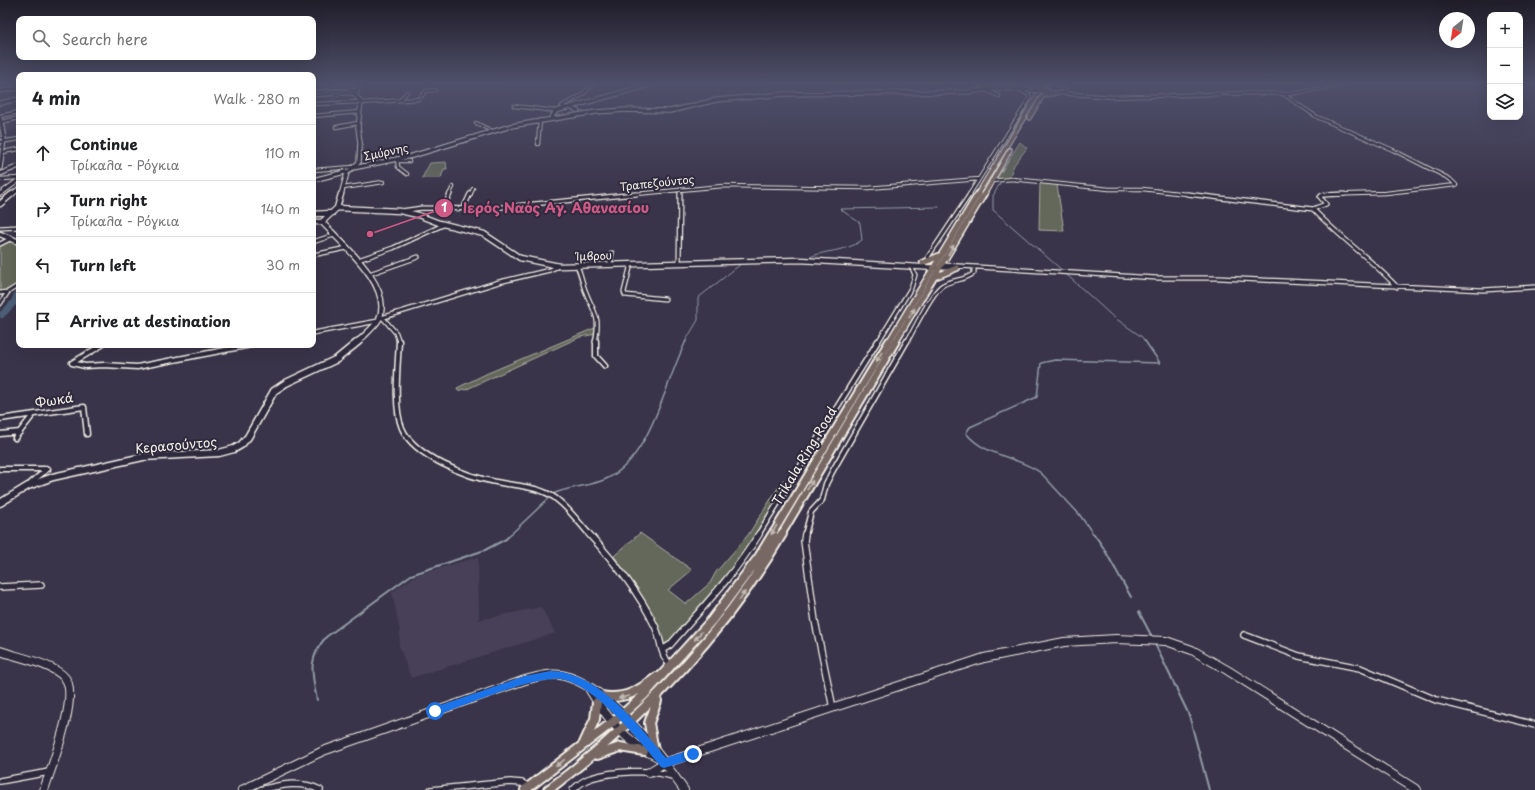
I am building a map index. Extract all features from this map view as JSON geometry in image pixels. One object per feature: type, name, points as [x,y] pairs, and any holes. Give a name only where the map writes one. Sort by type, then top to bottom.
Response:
[{"type":"main road","name":"Trikala Ring Road","points":[[527,788],[622,715],[670,668],[720,611],[758,557],[932,264],[940,255],[1024,121]]},
{"type":"main road","name":"Trikala Ring Road","points":[[548,790],[622,732],[659,696],[696,654],[753,580],[1028,121]]},
{"type":"main road","points":[[923,263],[932,264]]},
{"type":"main road","points":[[935,276],[957,268]]},
{"type":"main road","points":[[583,745],[595,724],[599,699],[628,697],[670,668]]},
{"type":"main road","points":[[659,696],[649,723],[659,757]]},
{"type":"main road","points":[[592,757],[620,747],[644,751]]},
{"type":"street","name":"Σμύρνης","points":[[316,179],[352,169],[397,160],[492,131],[536,121]]},
{"type":"street","points":[[538,144],[540,121]]},
{"type":"street","points":[[932,264],[928,258],[949,229],[1016,121]]},
{"type":"street","points":[[991,181],[1012,179],[1109,189],[1142,189],[1312,209],[1326,204],[1320,197],[1322,195],[1386,193],[1456,185],[1450,179],[1393,150],[1325,121]]},
{"type":"street","points":[[316,222],[322,222],[337,208],[343,188],[352,169],[359,162],[358,122],[336,127]]},
{"type":"street","points":[[476,123],[492,131]]},
{"type":"street","points":[[1,127],[2,149],[0,169],[10,170]]},
{"type":"street","points":[[2,142],[16,140]]},
{"type":"street","points":[[2,149],[16,149]]},
{"type":"street","points":[[407,174],[398,167],[397,160],[409,161]]},
{"type":"street","points":[[0,174],[16,167]]},
{"type":"street","points":[[316,171],[352,169]]},
{"type":"street","points":[[0,179],[16,179]]},
{"type":"street","name":"Τραπεζούντος","points":[[337,208],[400,211],[417,208],[463,209],[576,201],[680,189],[750,185],[874,187],[979,179]]},
{"type":"street","points":[[0,194],[16,181]]},
{"type":"street","points":[[343,188],[383,182]]},
{"type":"street","points":[[0,197],[10,186]]},
{"type":"street","points":[[443,209],[454,187]]},
{"type":"street","points":[[463,209],[473,189]]},
{"type":"street","points":[[679,263],[680,189]]},
{"type":"street","points":[[1,202],[16,191]]},
{"type":"street","points":[[1312,209],[1333,230],[1358,249],[1397,287]]},
{"type":"street","name":"Ίμβρου","points":[[400,211],[421,216],[443,225],[488,236],[520,258],[559,266],[800,260],[903,264]]},
{"type":"street","points":[[316,214],[333,213]]},
{"type":"street","points":[[322,222],[358,260],[378,285],[380,319],[396,334],[399,340],[397,381],[400,421],[405,433],[413,443],[433,458],[458,471],[490,481],[549,493],[555,498],[616,565],[651,618],[664,659],[670,668]]},
{"type":"street","points":[[358,260],[393,248],[443,225]]},
{"type":"street","points":[[0,228],[16,227]]},
{"type":"street","points":[[0,234],[16,241]]},
{"type":"street","points":[[316,241],[334,235]]},
{"type":"street","points":[[0,244],[10,239]]},
{"type":"street","points":[[316,255],[347,248]]},
{"type":"street","points":[[610,264],[612,253]]},
{"type":"street","points":[[369,274],[418,257]]},
{"type":"street","points":[[903,264],[923,263]]},
{"type":"street","points":[[631,264],[624,292],[625,295],[664,299]]},
{"type":"street","points":[[903,264],[932,264],[957,268],[972,268]]},
{"type":"street","points":[[662,650],[670,645],[708,603],[746,554],[911,288],[915,276],[910,265]]},
{"type":"street","points":[[316,332],[380,319],[508,279],[550,270],[559,266]]},
{"type":"street","points":[[577,266],[584,289],[597,312],[598,329],[594,352],[598,360],[605,366]]},
{"type":"street","points":[[942,266],[1157,278],[1212,278],[1397,287],[1483,290],[1535,288]]},
{"type":"street","points":[[833,709],[815,621],[806,563],[804,541],[806,526],[815,506],[824,497],[826,484],[832,472],[937,290],[943,284],[970,277],[974,273],[972,268]]},
{"type":"street","points":[[0,304],[8,292],[16,287]]},
{"type":"street","points":[[0,293],[8,292]]},
{"type":"street","name":"Κερασούντος","points":[[0,502],[28,486],[53,477],[143,457],[219,453],[234,449],[241,445],[248,437],[274,391],[286,383],[337,359],[355,345],[380,319]]},
{"type":"street","points":[[97,348],[72,363],[78,365],[104,364],[124,368],[137,367],[235,348]]},
{"type":"street","name":"Φωκά","points":[[0,419],[84,407],[87,434]]},
{"type":"street","points":[[15,438],[32,415]]},
{"type":"street","points":[[0,434],[20,432]]},
{"type":"street","points":[[0,470],[48,469],[28,486]]},
{"type":"street","points":[[0,587],[41,586]]},
{"type":"street","points":[[1244,635],[1299,656],[1360,668],[1436,700],[1535,725]]},
{"type":"street","points":[[244,790],[323,751],[525,680],[550,675],[560,675],[576,680],[590,689],[599,699],[613,722],[622,732],[644,751],[659,757],[833,709],[969,662],[1003,653],[1077,641],[1141,640],[1162,641],[1180,645],[1208,659],[1417,790]]},
{"type":"street","points":[[0,651],[54,669],[62,674],[69,682],[71,693],[70,706],[44,790]]},
{"type":"street","points":[[599,699],[622,715],[631,724],[677,778],[684,790]]},
{"type":"street","points":[[649,772],[659,757]]},
{"type":"street","points":[[0,781],[49,772]]},
{"type":"street","points":[[573,790],[586,781],[598,776],[649,772],[666,773],[677,778]]},
{"type":"street","points":[[431,790],[510,782],[522,783],[527,788]]},
{"type":"street","points":[[260,790],[295,783],[310,785],[320,790]]},
{"type":"shaded area","points":[[16,121],[16,130],[5,132],[4,122]]},
{"type":"shaded area","points":[[478,557],[479,620],[541,607],[555,633],[411,678],[399,646],[400,631],[392,592],[417,575]]},
{"type":"green space","points":[[1020,142],[1027,148],[1014,165],[1009,178],[996,180]]},
{"type":"green space","points":[[446,162],[447,169],[444,169],[441,178],[422,178],[430,163]]},
{"type":"green space","points":[[1040,182],[1057,185],[1064,231],[1039,230]]},
{"type":"green space","points":[[8,242],[16,243],[16,285],[0,293],[0,245]]},
{"type":"green space","points":[[597,327],[596,334],[580,337],[465,390],[463,389],[458,391],[457,388],[488,373]]},
{"type":"green space","points":[[783,480],[787,481],[775,505],[727,579],[666,645],[664,644],[650,609],[614,556],[640,533],[692,570],[668,590],[686,604],[710,583],[716,572],[748,535]]},
{"type":"waterway","points":[[1000,183],[993,196],[993,210],[1063,271]]},
{"type":"waterway","points":[[806,259],[849,247],[862,240],[860,223],[840,209],[939,207]]},
{"type":"waterway","points":[[759,263],[789,262]]},
{"type":"waterway","points":[[685,342],[698,320],[698,298],[741,264]]},
{"type":"waterway","points":[[1066,274],[1112,316],[1142,337],[1145,342]]},
{"type":"waterway","points":[[0,316],[16,299]]},
{"type":"waterway","points":[[553,494],[566,489],[600,482],[621,469],[635,455],[655,418],[686,341]]},
{"type":"waterway","points":[[1094,535],[1079,514],[1041,473],[1032,467],[982,447],[966,433],[970,427],[1037,397],[1041,363],[1055,360],[1160,363],[1145,341]]},
{"type":"waterway","points":[[510,535],[550,497]]},
{"type":"waterway","points":[[1094,534],[1131,597]]},
{"type":"waterway","points":[[317,700],[312,667],[316,652],[326,637],[411,575],[485,550],[506,539],[510,535]]},
{"type":"waterway","points":[[1139,612],[1152,637]]},
{"type":"waterway","points":[[1155,644],[1189,715],[1209,790]]},
{"type":"railway","points":[[0,199],[16,188]]},
{"type":"place","name":"Ιερός Ναός Αγ. Αθανασίου","points":[[370,234]]},
{"type":"route","points":[[435,711],[525,680],[550,675],[560,675],[576,680],[610,703],[631,724],[664,763],[693,754]]}]
